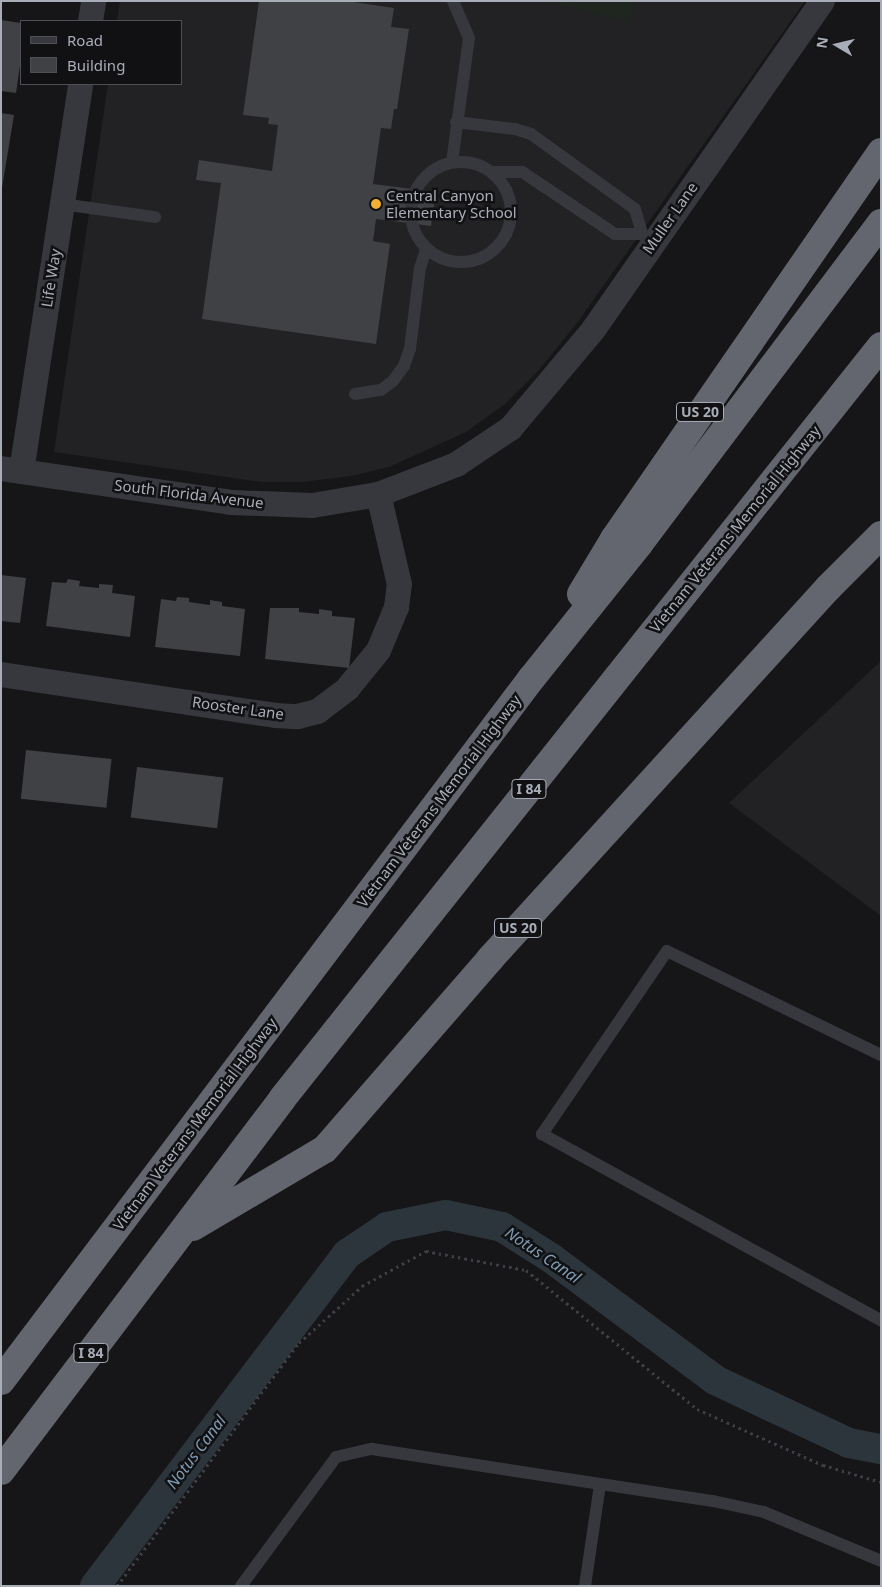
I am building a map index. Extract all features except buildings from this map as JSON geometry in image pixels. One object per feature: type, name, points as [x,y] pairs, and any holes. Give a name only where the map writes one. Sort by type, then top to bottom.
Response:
[{"type":"highway","name":"US 20","points":[[531,679],[614,539],[881,152]]},
{"type":"highway","name":"Vietnam Veterans Memorial Highway","points":[[1,1381],[531,679],[639,544],[881,223]]},
{"type":"highway","name":"Vietnam Veterans Memorial Highway","points":[[1,1471],[282,1099],[881,346]]},
{"type":"highway","name":"US 20","points":[[181,1234],[325,1148],[490,959],[828,588],[881,535]]},
{"type":"street","points":[[90,20],[93,1]]},
{"type":"street","name":"Muller Lane","points":[[510,428],[593,329],[648,238],[822,1]]},
{"type":"street","name":"Life Way","points":[[11,470],[62,204],[80,85]]},
{"type":"street","name":"South Florida Avenue","points":[[11,470],[231,502],[312,505],[378,494],[456,464],[510,428]]},
{"type":"street","name":"Rooster Lane","points":[[1,674],[275,715],[297,716],[317,711],[347,688],[378,650],[396,607],[399,584],[378,494]]},
{"type":"lane","points":[[452,162],[469,38],[453,1]]},
{"type":"lane","points":[[456,122],[515,129],[531,134],[635,208],[648,238]]},
{"type":"lane","points":[[452,162],[480,165],[492,172],[510,199],[508,231],[499,245],[487,256],[464,262],[440,258],[426,249],[417,237],[411,206],[415,190],[425,177],[452,162]]},
{"type":"lane","points":[[492,172],[522,172],[615,234],[648,238]]},
{"type":"lane","points":[[62,204],[154,217]]},
{"type":"lane","points":[[355,394],[381,390],[393,381],[404,366],[410,349],[420,268],[426,249]]},
{"type":"lane","points":[[881,1056],[668,951],[542,1134],[881,1320]]},
{"type":"lane","points":[[241,1586],[336,1457],[372,1449],[713,1501],[764,1512],[881,1561]]},
{"type":"lane","points":[[585,1586],[600,1484]]},
{"type":"path","points":[[117,1586],[299,1343],[362,1286],[426,1251],[526,1270],[697,1409],[823,1465],[881,1482]]},
{"type":"shaded area","name":"Central Canyon Elementary School","points":[[120,1],[805,1],[577,323],[539,370],[505,404],[466,432],[389,467],[351,476],[303,482],[262,482],[54,452],[108,85],[182,85],[182,20],[117,20]]},
{"type":"shaded area","points":[[548,1],[635,1],[629,23]]},
{"type":"shaded area","points":[[881,661],[881,916],[729,803]]},
{"type":"waterway","name":"Notus Canal","points":[[95,1586],[347,1254],[387,1227],[446,1215],[502,1227],[551,1258],[715,1380],[849,1443],[881,1449]]},
{"type":"place","name":"Central Canyon Elementary School","points":[[376,204]]}]
